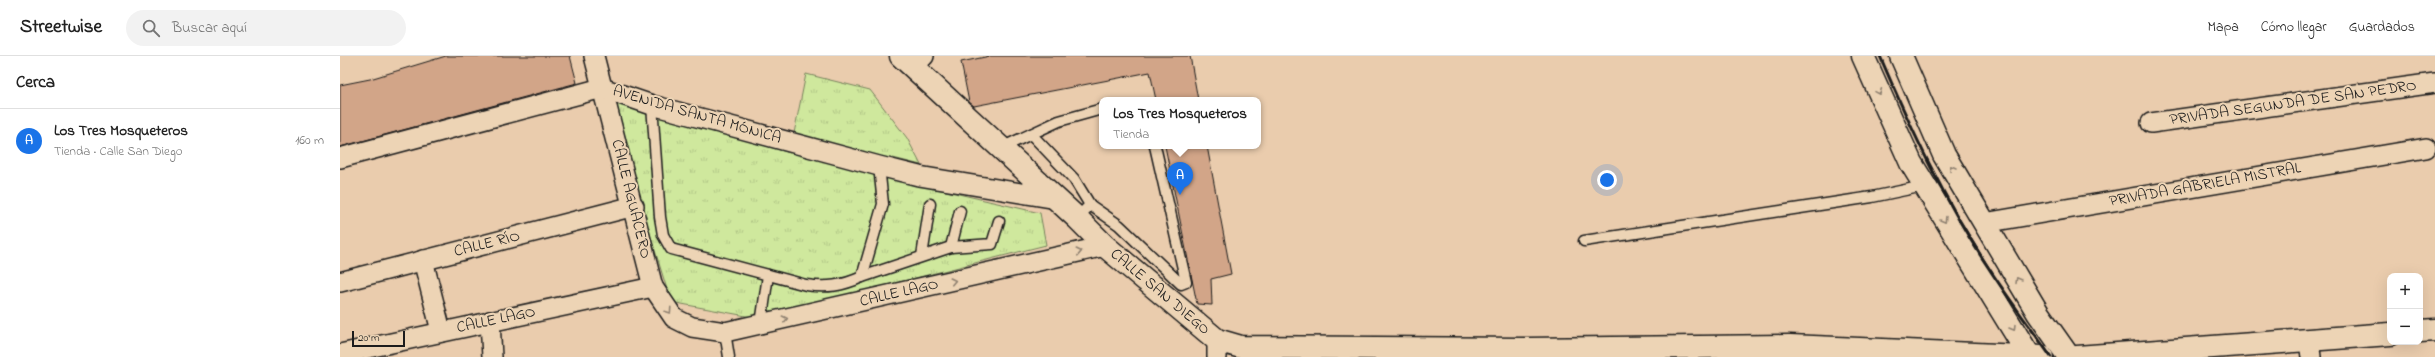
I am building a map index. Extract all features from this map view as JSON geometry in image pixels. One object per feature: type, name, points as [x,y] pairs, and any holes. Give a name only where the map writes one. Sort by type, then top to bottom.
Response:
[{"type":"main road","points":[[1863,56],[1911,163],[2030,357]]},
{"type":"main road","points":[[1901,56],[1944,156],[2038,313],[2069,357]]},
{"type":"main road","name":"CALLE SAN DIEGO","points":[[907,57],[1057,200],[1083,211],[1105,246],[1217,349],[1241,347],[1384,353],[1790,346],[2042,357]]},
{"type":"main road","points":[[2077,357],[2310,349],[2387,335]]},
{"type":"street","name":"CALLE AGUACERO","points":[[594,56],[634,206],[653,287],[674,318],[692,327]]},
{"type":"street","name":"PRIVADA SEGUNDA DE SAN PEDRO","points":[[2150,123],[2435,83]]},
{"type":"street","name":"AVENIDA SANTA MÓNICA","points":[[340,158],[602,88],[652,105],[919,176],[1057,200]]},
{"type":"street","name":"PRIVADA GABRIELA MISTRAL","points":[[1984,223],[2426,148]]},
{"type":"street","name":"CALLE RÍO","points":[[340,282],[634,206]]},
{"type":"street","name":"CALLE LAGO","points":[[692,327],[725,332],[1105,246]]},
{"type":"street","points":[[423,260],[441,331]]},
{"type":"street","name":"CALLE LAGO","points":[[340,354],[371,352],[441,331],[653,287]]},
{"type":"street","points":[[490,321],[492,357]]},
{"type":"lane","points":[[652,105],[660,217],[663,235],[671,249],[768,275],[825,288],[846,285],[862,277],[951,247],[992,244],[999,221]]},
{"type":"lane","points":[[1001,148],[1059,121],[1099,110]]},
{"type":"lane","points":[[1030,134],[1074,179],[1083,211],[1119,225],[1181,284],[1186,282],[1156,149]]},
{"type":"lane","points":[[862,277],[883,204],[879,166]]},
{"type":"lane","points":[[1584,241],[1872,198],[1924,186]]},
{"type":"lane","points":[[922,256],[930,204]]},
{"type":"lane","points":[[951,247],[960,211]]},
{"type":"lane","points":[[762,324],[768,275]]},
{"type":"lane","points":[[725,332],[729,357]]},
{"type":"green space","points":[[806,74],[870,90],[907,138],[921,165],[893,158],[890,178],[1040,213],[1046,245],[757,318],[671,302],[612,112],[618,102],[790,153]]},
{"type":"building","points":[[446,56],[570,56],[577,83],[340,147],[340,85],[370,79]]},
{"type":"building","points":[[990,56],[1190,56],[1197,97],[1155,97],[1150,72],[974,106],[969,102],[961,62]]},
{"type":"building","points":[[1166,149],[1208,149],[1231,274],[1211,279],[1212,305],[1197,304]]},
{"type":"railway","points":[[1880,56],[1916,138],[1957,217],[1996,279],[2051,357]]},
{"type":"place","name":"Los Tres Mosqueteros","points":[[1180,195]]}]
